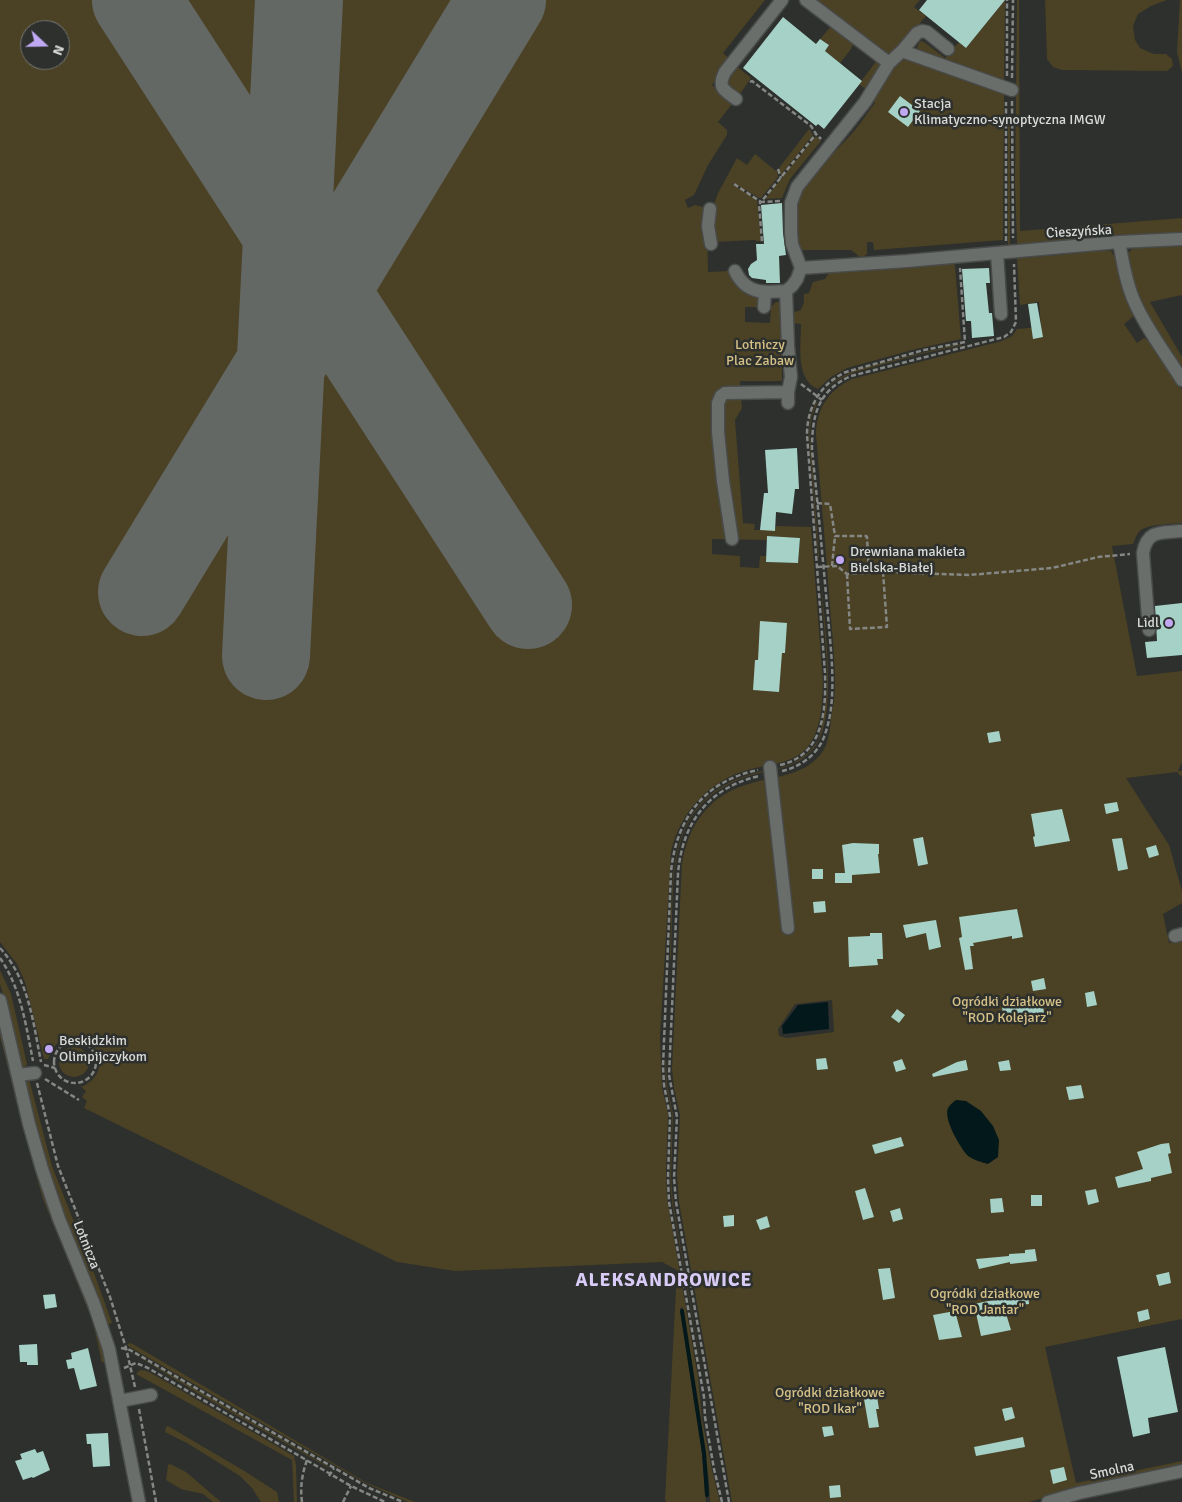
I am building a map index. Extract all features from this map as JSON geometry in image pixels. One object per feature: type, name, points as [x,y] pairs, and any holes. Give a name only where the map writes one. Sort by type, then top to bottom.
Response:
[{"type":"street","points":[[736,99],[723,89],[721,80],[725,72],[782,0]]},
{"type":"street","points":[[806,0],[889,63]]},
{"type":"street","points":[[735,271],[738,279],[749,289],[765,292],[786,291],[792,286],[801,268],[792,244],[791,203],[797,187],[865,102],[889,63],[902,51],[917,32],[927,32],[948,49]]},
{"type":"street","points":[[902,51],[1009,89]]},
{"type":"street","points":[[710,209],[708,226],[711,244]]},
{"type":"street","points":[[1119,242],[1182,239]]},
{"type":"street","name":"Cieszyńska","points":[[801,268],[956,262],[1006,253],[1119,242],[1126,278],[1134,301],[1142,318],[1182,379]]},
{"type":"street","points":[[1001,314],[1006,253]]},
{"type":"street","points":[[732,539],[723,481],[718,432],[718,403],[721,396],[725,393],[788,397],[792,377],[788,346],[786,291]]},
{"type":"street","points":[[764,307],[765,292]]},
{"type":"street","points":[[1149,630],[1143,553],[1144,544],[1149,537],[1156,534],[1182,531]]},
{"type":"street","points":[[770,770],[788,928]]},
{"type":"street","name":"Lotnicza","points":[[0,1000],[42,1169],[59,1219],[94,1304],[109,1349],[139,1502]]},
{"type":"street","points":[[18,1075],[35,1073]]},
{"type":"street","points":[[120,1401],[151,1395]]},
{"type":"street","name":"Smolna","points":[[1048,1502],[1080,1498],[1182,1471]]},
{"type":"path","points":[[722,1502],[705,1417],[704,1397],[668,1190],[670,1116],[664,1085],[663,1066],[674,850],[690,814],[708,793],[735,777],[796,767],[810,757],[821,743],[826,729],[832,695],[832,678],[812,432],[814,417],[827,392],[851,376],[996,340],[1008,335],[1014,328],[1016,322],[1006,253],[1009,89],[1007,0]]},
{"type":"path","points":[[1006,253],[1009,89],[1013,0]]},
{"type":"path","points":[[750,82],[752,80],[810,126],[830,146]]},
{"type":"path","points":[[778,169],[781,178]]},
{"type":"path","points":[[734,184],[761,202],[759,204],[762,242]]},
{"type":"path","points":[[728,1502],[675,1190],[677,1118],[669,1075],[678,874],[681,850],[694,819],[717,794],[726,788],[788,763],[804,754],[816,738],[821,724],[825,698],[826,673],[806,434],[808,418],[817,396],[834,378],[846,372],[916,352],[965,342],[960,282],[956,262]]},
{"type":"path","points":[[792,377],[822,400]]},
{"type":"path","points":[[817,503],[828,502],[830,504],[835,536],[832,566]]},
{"type":"path","points":[[835,536],[867,537],[869,573]]},
{"type":"path","points":[[817,567],[832,566],[840,568],[847,574],[883,572],[969,574],[1052,568],[1098,557],[1143,553]]},
{"type":"path","points":[[847,574],[850,630],[887,627],[883,572]]},
{"type":"path","points":[[0,948],[18,972],[25,988],[42,1065],[55,1068],[62,1079],[75,1083],[88,1079],[93,1074],[96,1068],[96,1061],[94,1054],[85,1044],[72,1042],[65,1044],[56,1054],[55,1068]]},
{"type":"path","points":[[0,958],[11,977],[18,995],[58,1166],[110,1297],[126,1348],[156,1502]]},
{"type":"path","points":[[35,1073],[79,1100]]},
{"type":"path","points":[[121,1348],[126,1348],[369,1488],[403,1502]]},
{"type":"path","points":[[130,1365],[136,1363],[148,1368],[351,1486],[386,1502],[389,1496]]},
{"type":"path","points":[[302,1502],[301,1482],[307,1460]]},
{"type":"path","points":[[330,1475],[334,1468]]},
{"type":"path","points":[[343,1502],[351,1486]]},
{"type":"green space","name":"Lotniczy Plac Zabaw","points":[[0,0],[765,0],[723,53],[731,60],[712,85],[732,104],[718,122],[727,130],[727,135],[708,165],[694,195],[685,200],[688,208],[695,205],[707,208],[708,272],[728,271],[735,280],[758,296],[762,307],[745,307],[745,322],[770,323],[771,308],[766,307],[767,305],[772,306],[776,302],[781,302],[782,381],[740,381],[742,408],[735,420],[743,523],[755,524],[754,530],[775,530],[776,526],[811,527],[823,682],[822,706],[817,731],[804,751],[790,759],[736,774],[710,789],[690,810],[675,837],[671,852],[660,1036],[662,1087],[668,1114],[667,1199],[698,1377],[702,1418],[720,1502],[710,1502],[705,1451],[683,1307],[680,1308],[702,1454],[706,1502],[666,1502],[665,1499],[677,1270],[662,1262],[455,1271],[397,1262],[84,1108],[87,1101],[82,1097],[86,1091],[81,1087],[93,1079],[99,1069],[99,1058],[95,1048],[87,1040],[77,1037],[66,1038],[55,1046],[48,1059],[44,1059],[25,982],[17,964],[0,942]],"holes":[[[767,536],[800,538],[798,563],[766,562],[766,556],[760,556],[759,568],[740,567],[740,556],[712,554],[712,539],[767,540]]]},
{"type":"green space","points":[[815,0],[920,0],[914,7],[926,16],[895,53],[887,55]]},
{"type":"green space","points":[[1005,0],[1004,85],[915,53],[921,41],[945,58],[959,42],[966,48]]},
{"type":"green space","points":[[1017,0],[1019,0],[1020,231],[1182,218],[1182,234],[1017,245],[1015,183]]},
{"type":"green space","points":[[1045,0],[1167,0],[1151,6],[1138,14],[1133,26],[1135,40],[1140,48],[1154,54],[1166,54],[1172,59],[1173,66],[1167,71],[1062,70],[1053,67],[1047,59]]},
{"type":"green space","points":[[1180,0],[1182,0],[1182,72],[1177,52]]},
{"type":"green space","points":[[833,24],[855,40],[851,49],[840,63],[825,51],[829,45],[820,39]]},
{"type":"green space","points":[[905,57],[1004,90],[1003,240],[874,250],[873,242],[867,242],[867,254],[862,258],[851,250],[802,250],[798,238],[797,222],[797,205],[800,193],[815,172],[854,131],[875,103],[870,99],[889,69]]},
{"type":"green space","points":[[878,59],[881,66],[867,90],[859,84]]},
{"type":"green space","points":[[735,65],[751,78],[740,94],[729,86],[729,78]]},
{"type":"green space","points":[[1008,119],[1010,119],[1010,246],[1008,246]]},
{"type":"green space","points":[[809,129],[813,135],[781,175],[779,168]]},
{"type":"green space","points":[[816,136],[821,141],[790,179],[782,198],[765,199]]},
{"type":"green space","points":[[755,154],[777,170],[778,177],[761,198],[734,183],[732,184],[757,200],[761,241],[714,242],[712,210],[718,193],[737,158],[747,165]]},
{"type":"green space","points":[[1182,245],[1182,295],[1150,302],[1182,357],[1182,368],[1143,308],[1133,283],[1127,255],[1132,249],[1136,248]]},
{"type":"green space","points":[[1111,251],[1135,315],[1124,324],[1137,343],[1144,338],[1151,342],[1164,359],[1182,390],[1182,523],[1155,525],[1145,528],[1138,533],[1133,544],[1112,546],[1137,676],[1182,671],[1182,762],[1178,771],[1182,771],[1182,777],[1177,772],[1126,778],[1169,845],[1182,891],[1182,903],[1163,914],[1169,943],[1182,940],[1182,1319],[1045,1347],[1076,1483],[1182,1461],[1182,1466],[1029,1502],[732,1502],[679,1202],[677,1176],[680,1115],[672,1068],[682,863],[685,849],[696,823],[713,803],[737,788],[800,770],[816,759],[827,743],[834,697],[835,673],[816,434],[819,416],[825,401],[836,389],[852,379],[1002,341],[1012,336],[1017,329],[1041,327],[1039,302],[1020,305],[1017,258]],"holes":[[[832,1000],[834,1032],[787,1038],[779,1036],[778,1029],[795,1004]]]},
{"type":"green space","points":[[953,263],[955,266],[961,339],[847,368],[831,377],[818,389],[806,378],[800,351],[801,324],[792,323],[792,313],[801,310],[804,294],[809,293],[813,282],[825,279],[829,273]]},
{"type":"green space","points":[[961,344],[855,372],[834,382],[821,394],[834,381],[855,370]]},
{"type":"green space","points":[[816,402],[811,418],[810,434],[818,558],[809,434],[810,418]]},
{"type":"green space","points":[[820,570],[828,659],[827,706],[824,726],[818,742],[809,753],[793,764],[774,770],[794,763],[808,753],[818,741],[822,726],[827,693],[827,666]]},
{"type":"green space","points":[[767,770],[733,782],[708,798],[691,818],[681,841],[675,867],[670,958],[674,866],[680,840],[691,817],[708,797],[733,781]]},
{"type":"green space","points":[[0,970],[11,994],[27,1064],[24,1068],[22,1068],[0,984]]},
{"type":"green space","points":[[0,1019],[93,1314],[106,1360],[102,1363],[93,1322],[43,1199],[0,1037]]},
{"type":"green space","points":[[74,1047],[85,1051],[89,1062],[85,1073],[74,1077],[63,1073],[59,1062],[63,1051]]},
{"type":"green space","points":[[665,1061],[673,1115],[671,1177],[673,1203],[706,1393],[672,1203],[670,1177],[672,1115],[666,1084]]},
{"type":"green space","points":[[29,1079],[52,1166],[94,1273],[112,1323],[109,1324],[106,1323],[57,1198],[28,1095],[25,1080]]},
{"type":"green space","points":[[131,1343],[367,1483],[415,1502],[408,1502],[367,1484],[128,1346],[127,1344]]},
{"type":"green space","points":[[129,1351],[329,1467],[329,1468],[201,1395]]},
{"type":"green space","points":[[140,1370],[151,1373],[294,1456],[297,1502],[294,1502],[292,1460],[136,1374]]},
{"type":"green space","points":[[168,1426],[277,1492],[279,1502],[261,1502],[252,1488],[240,1476],[187,1443],[165,1432]]},
{"type":"green space","points":[[170,1464],[186,1472],[221,1502],[213,1502],[203,1494],[181,1489],[166,1480],[168,1465]]},
{"type":"shaded area","points":[[828,1002],[829,1029],[783,1034],[782,1026],[798,1005]]},
{"type":"shaded area","points":[[956,1100],[966,1101],[981,1111],[993,1126],[999,1140],[998,1157],[988,1164],[974,1160],[967,1155],[953,1133],[947,1113],[949,1107]]},
{"type":"building","points":[[927,0],[1005,0],[966,48],[919,10]]},
{"type":"building","points":[[783,17],[816,44],[820,39],[829,45],[825,51],[862,81],[824,129],[818,124],[816,126],[743,68]]},
{"type":"building","name":"Stacja Klimatyczno-synoptyczna IMGW","points":[[900,96],[920,111],[908,127],[888,112]]},
{"type":"building","points":[[782,203],[786,255],[779,256],[780,283],[766,283],[766,280],[752,278],[749,275],[748,269],[757,260],[756,244],[764,244],[761,205]]},
{"type":"building","points":[[989,268],[990,283],[986,283],[989,313],[992,313],[994,336],[972,338],[971,321],[966,321],[962,269]]},
{"type":"building","points":[[1037,303],[1043,337],[1033,339],[1028,304]]},
{"type":"building","points":[[797,448],[799,489],[795,489],[792,514],[776,512],[775,531],[760,530],[764,493],[768,493],[765,450]]},
{"type":"building","points":[[767,536],[800,538],[798,563],[766,562]]},
{"type":"building","name":"Lidl","points":[[1182,603],[1182,655],[1147,658],[1145,642],[1157,641],[1155,606]]},
{"type":"building","points":[[760,621],[787,623],[785,653],[782,653],[779,692],[753,690],[755,660],[758,660]]},
{"type":"building","points":[[999,731],[1001,741],[989,743],[987,733]]},
{"type":"building","points":[[1117,802],[1119,811],[1106,814],[1104,804]]},
{"type":"building","points":[[1062,809],[1070,841],[1035,847],[1031,814]]},
{"type":"building","points":[[923,837],[928,864],[918,866],[913,839]]},
{"type":"building","points":[[1122,838],[1128,869],[1118,871],[1112,839]]},
{"type":"building","points":[[853,843],[879,844],[880,873],[852,875],[852,883],[835,883],[835,873],[845,873],[842,845]]},
{"type":"building","points":[[1156,845],[1159,855],[1149,858],[1146,848]]},
{"type":"building","points":[[812,869],[823,869],[823,879],[812,879]]},
{"type":"building","points":[[825,901],[826,912],[814,913],[813,902]]},
{"type":"building","points":[[1017,909],[1023,937],[1012,939],[1012,936],[973,943],[974,946],[970,946],[973,969],[965,970],[959,938],[962,937],[959,917]]},
{"type":"building","points":[[936,920],[941,947],[929,950],[926,933],[906,938],[903,925]]},
{"type":"building","points":[[870,933],[882,933],[883,959],[877,959],[878,965],[849,967],[848,937],[870,936]]},
{"type":"building","points":[[1044,978],[1046,989],[1033,991],[1031,981]]},
{"type":"building","points":[[1094,991],[1097,1005],[1087,1007],[1085,993]]},
{"type":"building","points":[[1042,999],[1044,1013],[1004,1020],[1002,1007]]},
{"type":"building","points":[[897,1009],[905,1015],[899,1023],[891,1017]]},
{"type":"building","points":[[826,1058],[828,1069],[817,1070],[816,1059]]},
{"type":"building","points":[[902,1059],[906,1069],[896,1072],[893,1062]]},
{"type":"building","points":[[966,1060],[968,1070],[933,1077],[932,1074],[957,1062]]},
{"type":"building","points":[[1009,1060],[1011,1070],[1000,1071],[998,1062]]},
{"type":"building","points":[[1081,1085],[1084,1098],[1069,1100],[1066,1087]]},
{"type":"building","points":[[901,1137],[904,1146],[875,1154],[872,1145]]},
{"type":"building","points":[[1169,1143],[1171,1153],[1168,1154],[1172,1173],[1151,1178],[1151,1181],[1118,1188],[1115,1177],[1143,1169],[1137,1152]]},
{"type":"building","points":[[865,1188],[874,1217],[863,1220],[855,1191]]},
{"type":"building","points":[[1096,1189],[1099,1202],[1088,1205],[1085,1191]]},
{"type":"building","points":[[1031,1195],[1042,1195],[1042,1206],[1031,1206]]},
{"type":"building","points":[[1002,1198],[1004,1212],[991,1213],[990,1199]]},
{"type":"building","points":[[900,1208],[903,1219],[893,1222],[890,1211]]},
{"type":"building","points":[[734,1215],[734,1226],[724,1227],[723,1216]]},
{"type":"building","points":[[767,1216],[770,1227],[760,1230],[756,1220]]},
{"type":"building","points":[[1035,1249],[1037,1261],[1010,1264],[1010,1262],[979,1269],[976,1259],[1009,1256],[1009,1254],[1025,1253],[1025,1250]]},
{"type":"building","points":[[890,1268],[895,1298],[883,1300],[878,1269]]},
{"type":"building","points":[[1169,1272],[1171,1283],[1159,1286],[1156,1275]]},
{"type":"building","points":[[1028,1292],[1029,1304],[1004,1307],[1011,1330],[981,1336],[974,1304]]},
{"type":"building","points":[[55,1294],[57,1307],[45,1309],[43,1295]]},
{"type":"building","points":[[1148,1309],[1150,1319],[1139,1322],[1137,1312]]},
{"type":"building","points":[[955,1311],[962,1337],[939,1340],[933,1315]]},
{"type":"building","points":[[37,1344],[38,1365],[27,1365],[27,1362],[20,1362],[19,1345]]},
{"type":"building","points":[[1165,1347],[1178,1412],[1148,1418],[1150,1433],[1133,1437],[1117,1357]]},
{"type":"building","points":[[88,1348],[97,1386],[80,1390],[74,1368],[68,1369],[66,1360],[72,1359],[71,1353]]},
{"type":"building","points":[[877,1396],[879,1409],[876,1409],[879,1427],[869,1428],[864,1399]]},
{"type":"building","points":[[1012,1407],[1015,1418],[1005,1421],[1002,1409]]},
{"type":"building","points":[[832,1426],[834,1435],[824,1437],[822,1427]]},
{"type":"building","points":[[108,1433],[110,1466],[93,1467],[91,1444],[87,1444],[86,1434]]},
{"type":"building","points":[[1023,1437],[1025,1447],[976,1456],[974,1447]]},
{"type":"building","points":[[35,1449],[37,1453],[43,1451],[50,1470],[33,1478],[23,1480],[15,1461],[22,1459],[20,1454]]},
{"type":"building","points":[[1064,1467],[1067,1480],[1053,1484],[1050,1470]]},
{"type":"building","points":[[840,1485],[841,1497],[830,1498],[829,1486]]},
{"type":"waterway","points":[[682,1311],[704,1453],[707,1495]]},
{"type":"runway","points":[[136,0],[528,605]]},
{"type":"runway","points":[[266,656],[299,0]]},
{"type":"runway","points":[[142,592],[502,0]]},
{"type":"place","name":"Stacja Klimatyczno-synoptyczna IMGW","points":[[904,112]]},
{"type":"place","name":"Drewniana makieta Bielska-Białej","points":[[840,560]]},
{"type":"place","name":"Lidl","points":[[1169,623]]},
{"type":"place","name":"Beskidzkim Olimpijczykom","points":[[49,1049]]},
{"type":"district","name":"ALEKSANDROWICE","points":[[664,1281]]},
{"type":"park label","name":"Ogródki działkowe \"ROD Kolejarz\"","points":[[1007,1010]]},
{"type":"park label","name":"Ogródki działkowe \"ROD Jantar\"","points":[[985,1302]]},
{"type":"park label","name":"Ogródki działkowe \"ROD Ikar\"","points":[[830,1402]]}]
